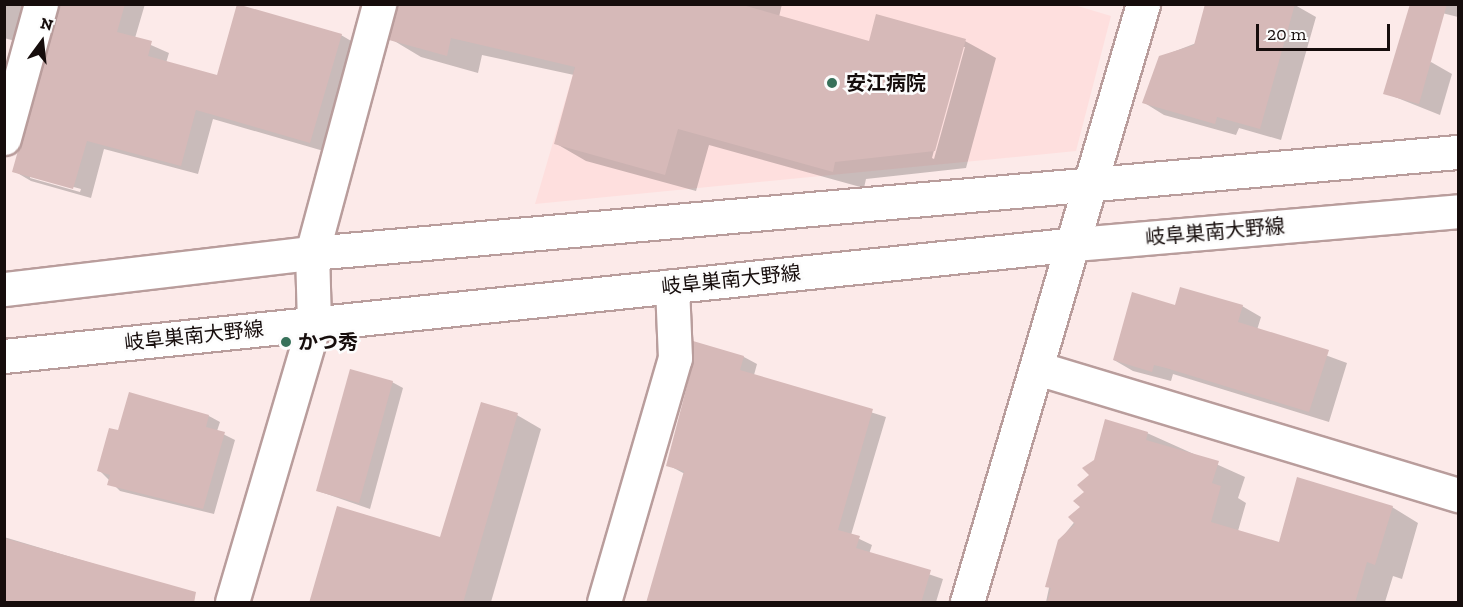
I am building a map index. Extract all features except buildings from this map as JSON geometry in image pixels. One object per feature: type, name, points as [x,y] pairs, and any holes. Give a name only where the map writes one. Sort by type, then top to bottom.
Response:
[{"type":"main road","points":[[4,138],[41,4]]},
{"type":"main road","points":[[232,603],[314,323],[312,253],[379,4]]},
{"type":"main road","points":[[967,603],[1076,244],[1143,4]]},
{"type":"main road","points":[[4,289],[312,253],[1091,187],[1458,152]]},
{"type":"main road","name":"岐阜巣南大野線","points":[[4,356],[1076,244],[1458,211]]},
{"type":"main road","points":[[604,603],[675,358],[672,286]]},
{"type":"main road","points":[[1037,369],[1447,491]]},
{"type":"shaded area","name":"安江病院","points":[[1071,4],[1111,16],[1076,151],[535,204],[593,5]]},
{"type":"place","name":"安江病院","points":[[832,83]]},
{"type":"place","name":"かつ秀","points":[[286,342]]}]
